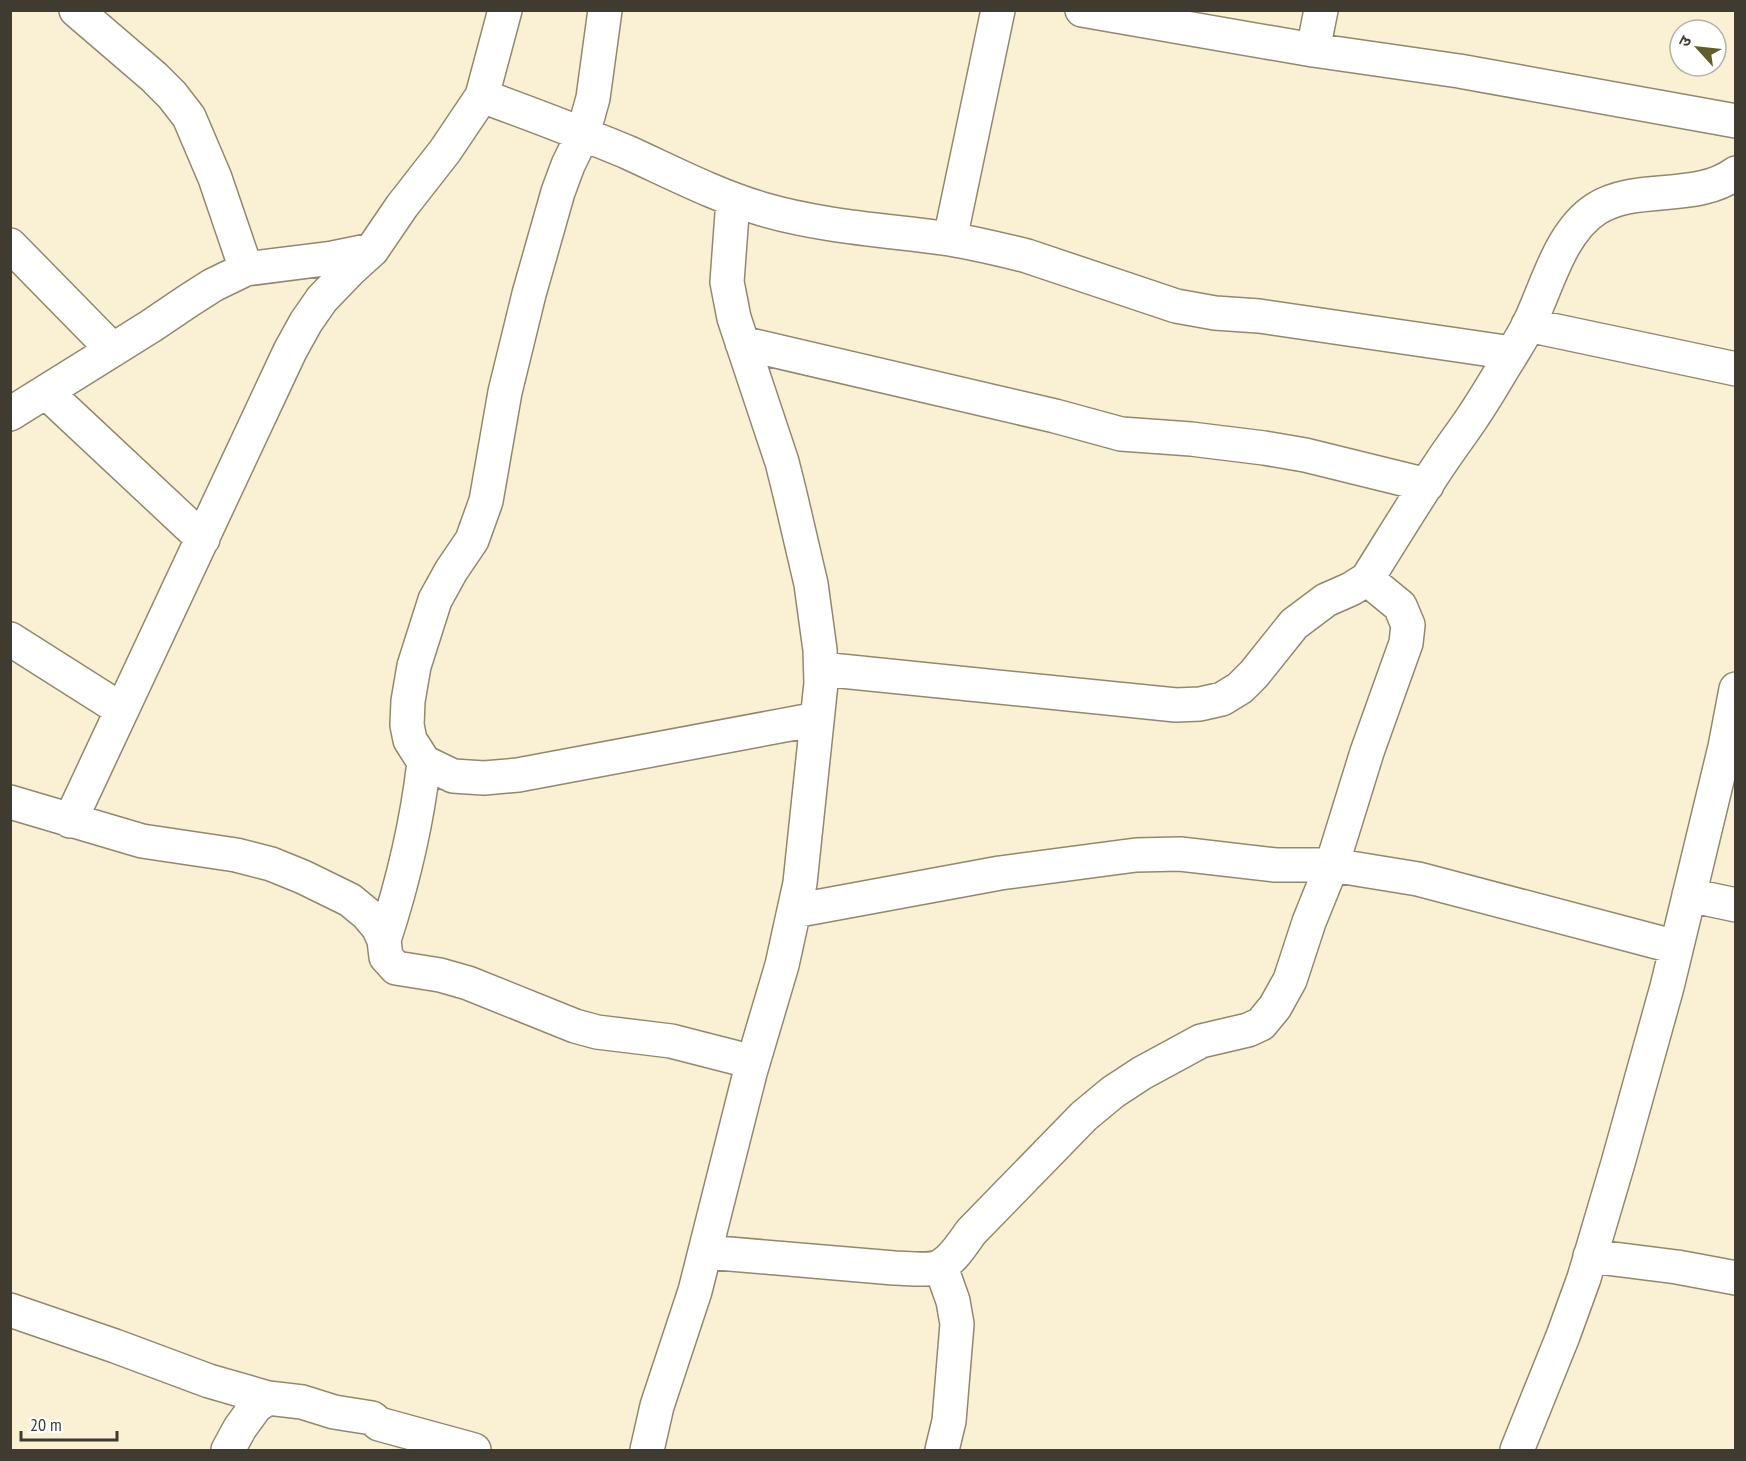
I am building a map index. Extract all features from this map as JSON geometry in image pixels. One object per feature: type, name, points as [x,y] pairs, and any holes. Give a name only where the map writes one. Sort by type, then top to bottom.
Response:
[{"type":"street","points":[[76,10],[154,77],[189,117],[215,178],[246,269]]},
{"type":"street","points":[[70,821],[290,351],[322,299],[372,250],[407,199],[445,151],[482,96],[505,10]]},
{"type":"street","points":[[605,10],[593,98],[583,134],[558,192],[529,294],[505,392],[486,501],[472,540],[435,600],[414,666],[407,725],[410,740],[424,762],[453,776],[484,778],[518,774],[817,719]]},
{"type":"street","points":[[950,239],[998,10]]},
{"type":"street","points":[[1082,10],[1313,50],[1459,71],[1736,121]]},
{"type":"street","points":[[1313,50],[1321,10]]},
{"type":"street","points":[[482,96],[583,134],[733,200],[763,209],[844,226],[978,244],[1027,256],[1176,306],[1512,353]]},
{"type":"street","points":[[821,669],[1176,705],[1200,704],[1222,699],[1240,688],[1254,674],[1294,624],[1326,600],[1352,589],[1367,579],[1474,416],[1512,353],[1528,326],[1560,253],[1575,230],[1595,210],[1613,201],[1730,184]]},
{"type":"street","points":[[647,1450],[657,1406],[706,1252],[753,1062],[782,965],[800,883],[821,669],[811,584],[790,494],[782,462],[734,318],[727,282],[733,200]]},
{"type":"street","points":[[10,244],[113,350]]},
{"type":"street","points":[[10,414],[205,290],[246,269],[333,258],[372,250]]},
{"type":"street","points":[[1528,326],[1736,369]]},
{"type":"street","points":[[742,344],[1055,416],[1121,435],[1191,439],[1305,454],[1427,485]]},
{"type":"street","points":[[46,392],[203,539]]},
{"type":"street","points":[[706,1252],[894,1268],[941,1267],[971,1232],[1084,1116],[1113,1092],[1201,1041],[1248,1030],[1262,1024],[1275,1007],[1290,980],[1309,922],[1332,865],[1367,752],[1406,643],[1408,625],[1400,606],[1367,579]]},
{"type":"street","points":[[10,639],[122,710]]},
{"type":"street","points":[[1517,1450],[1563,1336],[1590,1256],[1664,998],[1689,895],[1730,748],[1736,689]]},
{"type":"street","points":[[384,940],[402,878],[424,762]]},
{"type":"street","points":[[10,802],[142,841],[236,855],[271,864],[303,877],[350,900],[367,914],[378,927],[384,940],[386,957],[396,969],[440,975],[468,983],[575,1026],[597,1032],[670,1041],[753,1062]]},
{"type":"street","points":[[794,910],[1000,873],[1136,855],[1180,854],[1275,865],[1332,865],[1418,879],[1676,947]]},
{"type":"street","points":[[1689,895],[1736,905]]},
{"type":"street","points":[[1590,1256],[1677,1267],[1736,1278]]},
{"type":"street","points":[[941,1267],[953,1301],[957,1324],[949,1421],[942,1450]]},
{"type":"street","points":[[10,1310],[209,1381],[268,1398],[302,1402],[334,1412],[372,1418],[379,1424],[474,1450]]},
{"type":"street","points":[[228,1450],[256,1406],[268,1398]]}]
